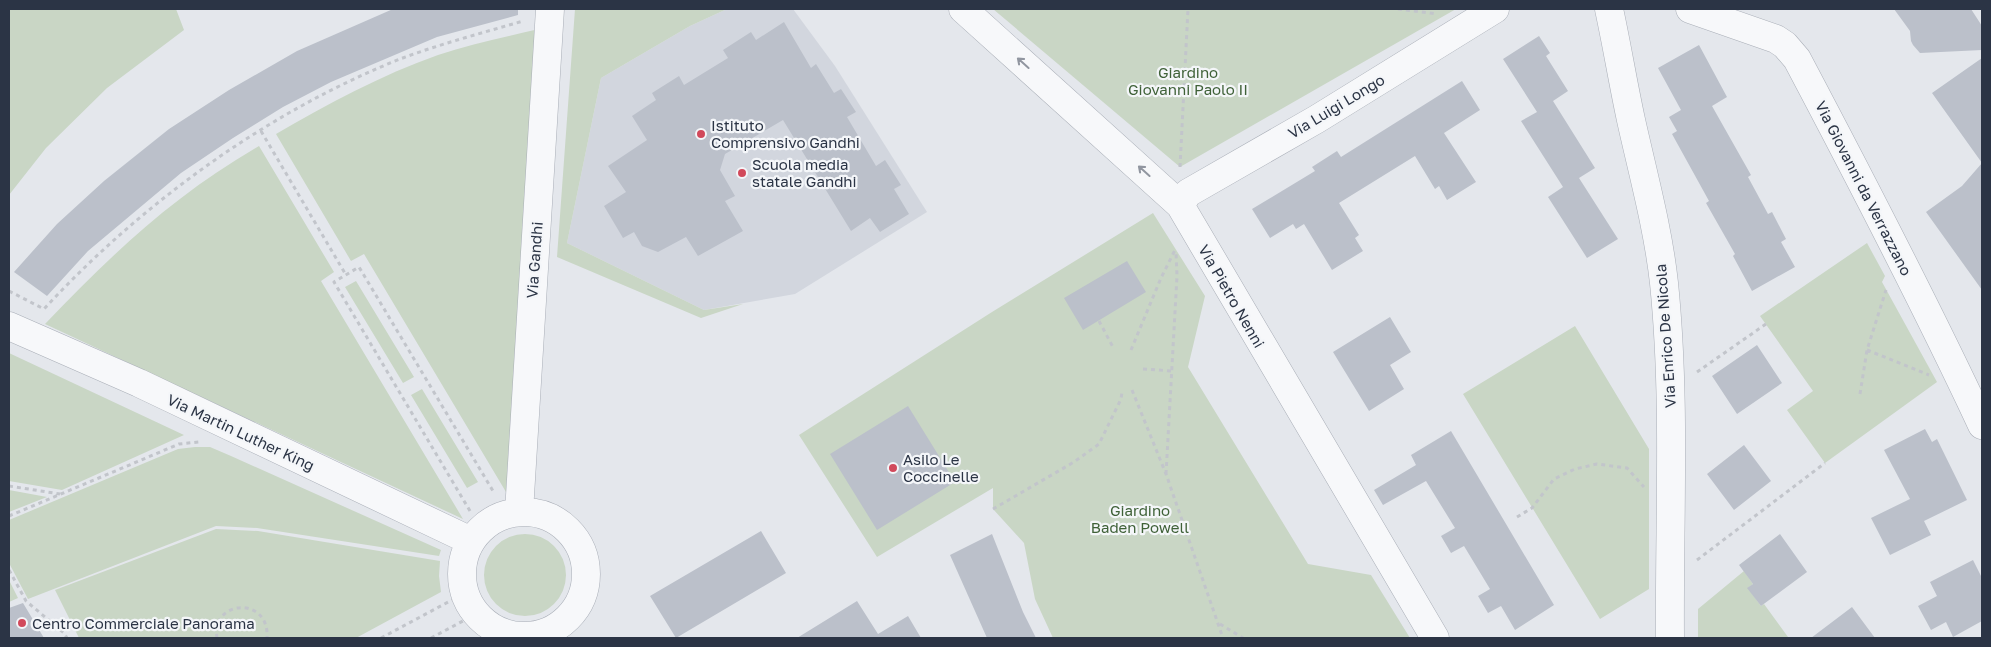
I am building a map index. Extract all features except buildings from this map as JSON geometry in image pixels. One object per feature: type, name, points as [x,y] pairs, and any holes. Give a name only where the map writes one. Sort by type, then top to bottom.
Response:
[{"type":"street","name":"Via Gandhi","points":[[513,513],[550,9]]},
{"type":"street","name":"Via Pietro Nenni","points":[[962,9],[1180,205],[1185,240],[1435,638]]},
{"type":"street","name":"Via Luigi Longo","points":[[1180,205],[1188,193],[1317,118],[1495,9]]},
{"type":"street","name":"Via Enrico De Nicola","points":[[1609,9],[1660,258],[1667,321],[1672,502],[1670,638]]},
{"type":"street","name":"Via Giovanni da Verrazzano","points":[[1690,9],[1776,39],[1785,45],[1797,59],[1877,211],[1945,346],[1982,425]]},
{"type":"street","name":"Via Martin Luther King","points":[[9,326],[476,535]]},
{"type":"street","points":[[513,513],[537,513],[558,522],[571,533],[581,550],[586,568],[582,596],[561,633],[532,636],[510,635],[494,628],[470,603],[462,569],[467,550],[476,535],[495,519],[513,513]]},
{"type":"path","points":[[1180,172],[1188,9]]},
{"type":"path","points":[[1398,9],[1446,15]]},
{"type":"path","points":[[9,291],[44,309],[91,260],[163,197],[261,131],[313,100],[368,73],[437,46],[524,21],[523,15]]},
{"type":"path","points":[[261,131],[346,274]]},
{"type":"path","points":[[1130,350],[1161,278],[1185,240]]},
{"type":"path","points":[[1166,474],[1177,276],[1185,240]]},
{"type":"path","points":[[476,535],[334,282],[346,274],[359,267],[513,513]]},
{"type":"path","points":[[1860,394],[1867,350],[1887,286]]},
{"type":"path","points":[[1099,322],[1114,349]]},
{"type":"path","points":[[1670,392],[1766,324]]},
{"type":"path","points":[[1867,350],[1935,377]]},
{"type":"path","points":[[1143,369],[1172,371]]},
{"type":"path","points":[[1132,390],[1166,474],[1223,638]]},
{"type":"path","points":[[993,509],[1074,462],[1099,444],[1121,399],[1122,392]]},
{"type":"path","points":[[9,516],[179,444],[206,441]]},
{"type":"path","points":[[1670,580],[1825,463]]},
{"type":"path","points":[[1517,517],[1532,508],[1554,479],[1575,469],[1597,464],[1627,468],[1649,493]]},
{"type":"path","points":[[9,486],[62,494]]},
{"type":"path","points":[[9,570],[26,601],[68,638]]},
{"type":"path","points":[[381,638],[470,603]]},
{"type":"path","points":[[431,638],[470,603]]},
{"type":"path","points":[[216,638],[218,623],[222,616],[238,607],[246,607],[260,615],[267,629],[267,638]]},
{"type":"path","points":[[1219,624],[1243,638]]},
{"type":"shaded area","name":"Scuola media statale Gandhi","points":[[727,9],[793,9],[835,66],[927,212],[795,294],[704,310],[567,243],[601,78],[690,26]]},
{"type":"green space","points":[[9,9],[176,9],[184,30],[107,88],[46,148],[9,195]]},
{"type":"green space","points":[[575,9],[727,9],[690,26],[601,78],[567,243],[704,310],[743,304],[701,318],[557,257]]},
{"type":"green space","name":"Giardino Giovanni Paolo II","points":[[993,9],[1456,9],[1180,167]]},
{"type":"green space","points":[[539,29],[506,492],[364,254],[351,261],[276,134],[355,91],[417,63],[463,47]]},
{"type":"green space","points":[[259,146],[334,272],[321,281],[463,519],[45,324],[145,227],[199,185]]},
{"type":"green space","name":"Giardino Baden Powell","points":[[1153,213],[1205,296],[1188,367],[1308,564],[1371,575],[1410,638],[1053,638],[1035,599],[1024,543],[993,509],[993,488],[877,557],[799,435],[992,312]]},
{"type":"green space","points":[[1867,243],[1885,276],[1882,282],[1937,382],[1825,463],[1787,410],[1813,391],[1760,316]]},
{"type":"green space","points":[[356,281],[414,377],[403,383],[345,287]]},
{"type":"green space","points":[[1575,326],[1649,449],[1649,589],[1600,619],[1463,394]]},
{"type":"green space","points":[[9,353],[184,435],[62,490],[9,481]]},
{"type":"green space","points":[[422,389],[478,482],[467,488],[411,395]]},
{"type":"green space","points":[[210,447],[231,456],[441,550],[439,556],[257,528],[216,526],[28,599],[9,563],[9,520],[178,449]]},
{"type":"green space","points":[[9,490],[47,497],[9,512]]},
{"type":"green space","points":[[216,529],[258,531],[440,561],[441,592],[356,638],[79,638],[55,590]]},
{"type":"green space","points":[[525,534],[541,537],[554,546],[563,559],[566,575],[563,591],[554,604],[541,613],[525,616],[509,613],[496,604],[487,591],[484,575],[487,559],[496,546],[509,537]]},
{"type":"green space","points":[[1744,571],[1753,584],[1748,588],[1761,606],[1764,604],[1788,637],[1698,638],[1698,609]]},
{"type":"green space","points":[[9,580],[18,598],[9,602]]},
{"type":"place","name":"Istituto Comprensivo Gandhi","points":[[701,134]]},
{"type":"place","name":"Scuola media statale Gandhi","points":[[742,173]]},
{"type":"place","name":"Asilo Le Coccinelle","points":[[893,468]]},
{"type":"place","name":"Centro Commerciale Panorama","points":[[22,623]]}]
